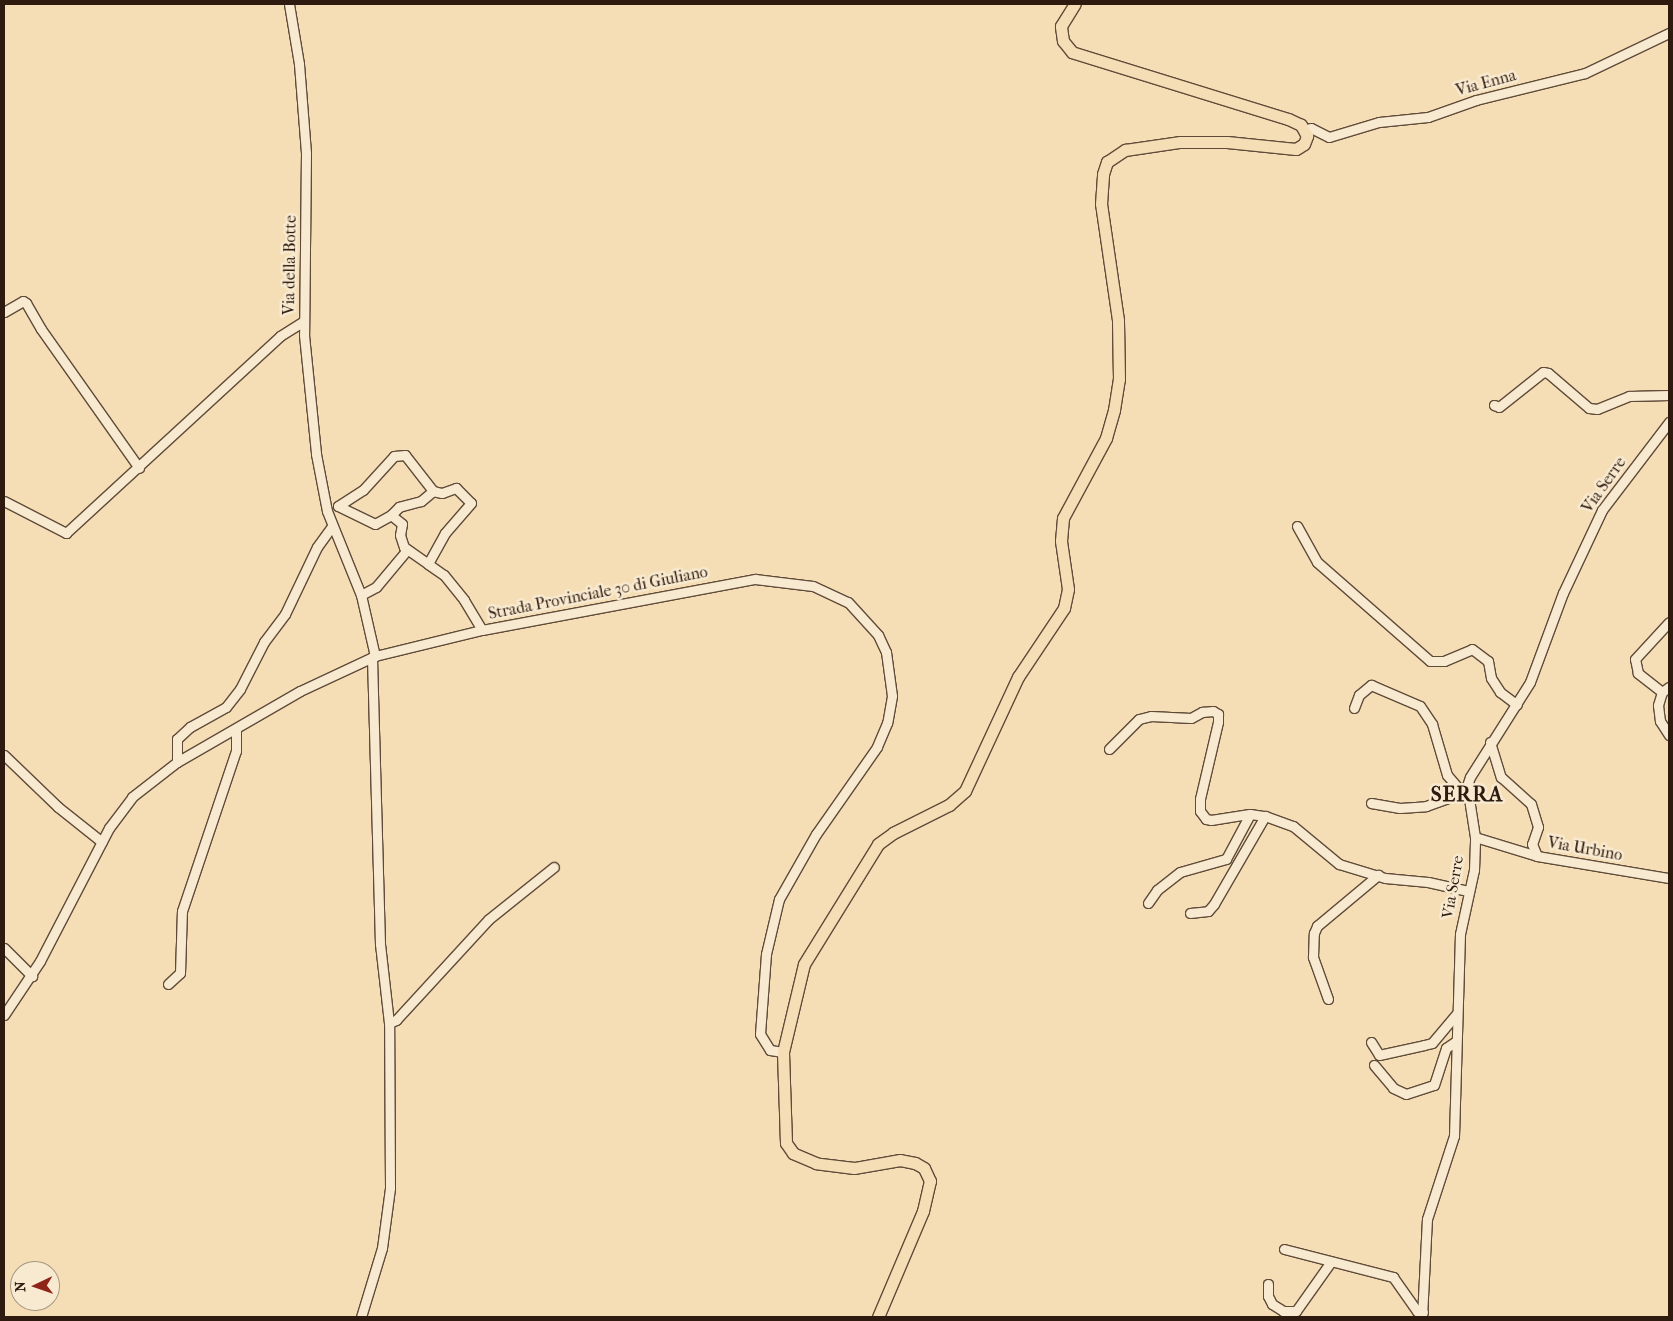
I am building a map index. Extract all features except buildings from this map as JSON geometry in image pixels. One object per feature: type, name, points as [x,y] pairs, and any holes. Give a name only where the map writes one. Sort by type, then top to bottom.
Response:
[{"type":"main road","points":[[878,1317],[927,1198],[929,1176],[914,1163],[900,1160],[854,1168],[816,1163],[793,1153],[786,1143],[784,1132],[783,1052],[804,964],[814,944],[842,906],[870,854],[885,838],[949,805],[965,791],[1018,677],[1064,608],[1068,590],[1061,542],[1063,518],[1106,438],[1114,410],[1119,379],[1118,320],[1101,204],[1103,174],[1107,162],[1125,150],[1180,142],[1227,142],[1296,149],[1304,144],[1306,129],[1278,116],[1072,52],[1063,41],[1061,26],[1075,4]]},
{"type":"street","name":"Via della Botte","points":[[289,4],[299,64],[306,153],[304,321],[316,454],[332,526],[361,594],[373,656],[380,944],[389,1023],[390,1188],[387,1226],[361,1317]]},
{"type":"street","name":"Via Enna","points":[[1306,129],[1311,128],[1329,137],[1379,122],[1428,117],[1476,100],[1585,73],[1669,33]]},
{"type":"street","points":[[4,312],[23,301],[26,303],[72,376],[138,468]]},
{"type":"street","points":[[4,501],[66,533],[280,336],[304,321]]},
{"type":"street","points":[[1494,405],[1498,406],[1543,372],[1548,373],[1590,408],[1597,409],[1629,396],[1669,396]]},
{"type":"street","name":"Via Serre","points":[[1423,1314],[1427,1219],[1454,1136],[1455,1042],[1460,934],[1474,870],[1474,837],[1468,791],[1470,777],[1490,742],[1517,705],[1533,676],[1563,593],[1602,510],[1669,422]]},
{"type":"street","points":[[428,564],[445,533],[471,505],[456,488],[442,493],[433,491],[411,458],[394,456],[363,490],[338,506],[375,524],[391,515],[399,507],[421,501],[433,491]]},
{"type":"street","points":[[391,515],[402,524],[400,535],[407,550],[444,575],[469,606],[482,630]]},
{"type":"street","points":[[177,762],[177,739],[190,727],[226,707],[240,689],[264,642],[285,614],[317,547],[332,526]]},
{"type":"street","points":[[1297,526],[1317,562],[1430,661],[1444,661],[1472,649],[1488,661],[1491,678],[1500,692],[1517,705]]},
{"type":"street","points":[[361,594],[383,580],[407,550]]},
{"type":"street","name":"Strada Provinciale 30 di Giuliano","points":[[4,1015],[32,976],[102,842],[132,797],[177,762],[300,691],[373,656],[482,630],[755,579],[790,581],[831,592],[864,616],[878,635],[886,652],[892,696],[887,723],[877,746],[795,866],[778,899],[770,928],[760,1034],[770,1050],[783,1052]]},
{"type":"street","points":[[1669,622],[1635,659],[1638,672],[1666,689],[1658,705],[1660,721],[1669,735]]},
{"type":"street","points":[[1354,708],[1359,695],[1371,685],[1420,706],[1432,724],[1447,774],[1459,789],[1468,791]]},
{"type":"street","points":[[1109,748],[1139,718],[1150,716],[1191,718],[1202,712],[1213,711],[1218,714],[1218,722],[1200,799],[1200,811],[1206,819],[1212,820],[1250,814],[1265,816],[1299,830],[1339,864],[1378,875],[1468,891]]},
{"type":"street","points":[[168,984],[180,973],[182,911],[236,751],[236,729]]},
{"type":"street","name":"Via Urbino","points":[[1490,742],[1502,778],[1531,804],[1538,827],[1532,844],[1537,856],[1669,878]]},
{"type":"street","points":[[4,755],[58,807],[102,842]]},
{"type":"street","points":[[1371,803],[1400,808],[1426,806],[1447,801],[1468,791]]},
{"type":"street","points":[[1148,903],[1157,890],[1180,872],[1226,859],[1250,814]]},
{"type":"street","points":[[1190,913],[1208,911],[1214,904],[1265,816]]},
{"type":"street","points":[[1474,837],[1537,856]]},
{"type":"street","points":[[389,1023],[396,1020],[489,919],[554,867]]},
{"type":"street","points":[[1328,999],[1313,957],[1314,933],[1317,926],[1378,875]]},
{"type":"street","points":[[4,948],[32,976]]},
{"type":"street","points":[[4,957],[32,976]]},
{"type":"street","points":[[1371,1042],[1379,1055],[1424,1045],[1436,1039],[1448,1020],[1456,1014]]},
{"type":"street","points":[[1374,1066],[1393,1088],[1406,1094],[1434,1085],[1446,1048],[1455,1042]]},
{"type":"street","points":[[1284,1249],[1330,1263],[1393,1277],[1417,1312],[1423,1314]]},
{"type":"street","points":[[1268,1284],[1268,1296],[1272,1304],[1283,1311],[1296,1311],[1330,1263]]},
{"type":"district","name":"SERRA","points":[[1467,794]]}]
